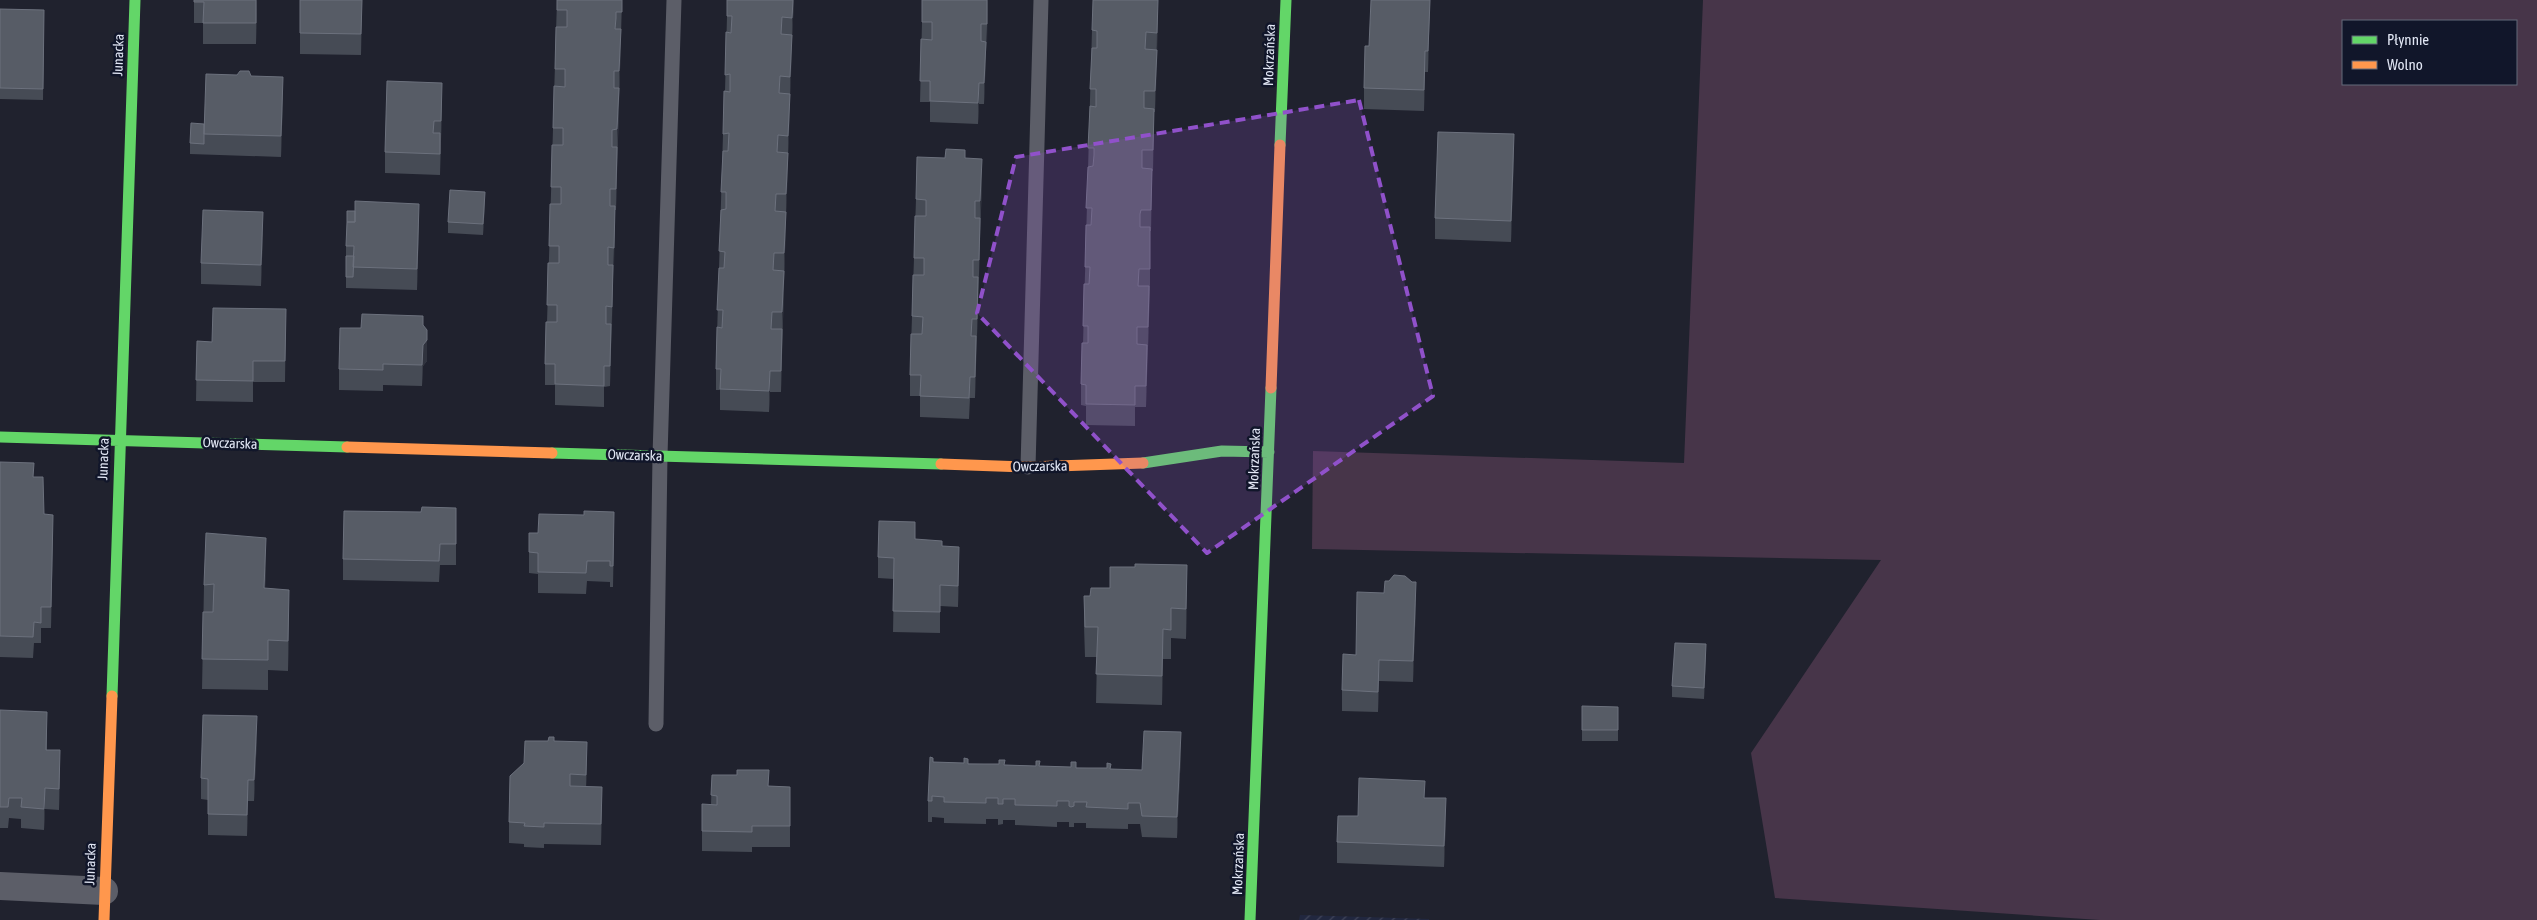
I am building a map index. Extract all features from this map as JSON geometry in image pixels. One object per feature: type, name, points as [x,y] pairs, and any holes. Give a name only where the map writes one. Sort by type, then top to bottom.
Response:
[{"type":"street","name":"Junacka","points":[[104,920],[135,0]]},
{"type":"street","name":"Mokrzańska","points":[[1250,920],[1286,0]]},
{"type":"street","name":"Owczarska","points":[[0,437],[1028,466],[1147,463],[1222,451],[1269,452]]},
{"type":"street","points":[[0,886],[104,891]]},
{"type":"lane","points":[[656,724],[660,456],[674,0]]},
{"type":"lane","points":[[1028,466],[1041,0]]},
{"type":"highlighted area","points":[[1359,100],[1433,396],[1207,553],[977,313],[1016,157]]},
{"type":"shaded area","points":[[1703,0],[2537,0],[2537,920],[2100,920],[1775,898],[1751,753],[1881,560],[1312,549],[1313,451],[1684,463]]},
{"type":"shaded area","points":[[1300,915],[1429,919],[1429,920],[1299,920]]},
{"type":"building","points":[[194,0],[256,0],[256,23],[203,23],[204,2],[194,2]]},
{"type":"building","points":[[300,0],[362,0],[361,34],[300,33]]},
{"type":"building","points":[[557,0],[622,0],[622,12],[616,12],[615,29],[621,29],[619,71],[614,71],[614,88],[619,88],[617,129],[612,130],[612,147],[617,147],[616,189],[610,189],[610,206],[615,206],[614,248],[608,247],[608,265],[613,265],[612,307],[606,306],[606,324],[611,324],[610,366],[604,366],[604,386],[555,384],[555,364],[545,364],[546,322],[557,322],[557,305],[547,305],[548,263],[559,263],[559,246],[549,246],[550,204],[561,204],[561,187],[551,187],[552,145],[563,145],[563,128],[553,128],[554,86],[565,87],[565,69],[555,69],[556,27],[567,27],[567,10],[557,10]]},
{"type":"building","points":[[727,0],[793,0],[792,18],[782,17],[781,34],[792,35],[790,77],[780,76],[779,93],[790,94],[788,136],[778,135],[777,152],[788,153],[786,194],[776,194],[775,211],[786,212],[784,253],[774,253],[773,270],[784,271],[782,312],[772,312],[771,329],[782,329],[781,371],[770,371],[769,391],[720,389],[721,369],[716,369],[717,327],[722,328],[723,310],[717,310],[719,268],[724,268],[725,252],[719,251],[721,210],[726,209],[726,192],[721,192],[723,151],[728,151],[729,133],[723,134],[724,91],[730,92],[730,74],[725,75],[726,32],[731,33],[732,16],[727,16]]},
{"type":"building","points":[[922,0],[987,0],[987,24],[981,24],[981,41],[986,42],[984,83],[979,83],[978,103],[930,101],[930,81],[920,81],[921,39],[932,40],[932,22],[922,22]]},
{"type":"building","points":[[1093,0],[1158,0],[1157,33],[1146,32],[1145,49],[1157,50],[1155,91],[1144,91],[1144,108],[1154,109],[1153,150],[1142,150],[1142,168],[1152,169],[1151,210],[1141,210],[1140,214],[1140,227],[1150,227],[1150,269],[1139,269],[1138,286],[1149,286],[1148,327],[1137,327],[1137,344],[1147,345],[1146,386],[1135,386],[1135,405],[1086,404],[1086,385],[1081,384],[1082,343],[1088,343],[1088,326],[1083,326],[1084,284],[1089,284],[1090,267],[1085,267],[1086,225],[1091,225],[1092,208],[1086,208],[1088,167],[1093,166],[1094,155],[1094,148],[1088,148],[1090,106],[1096,107],[1096,89],[1090,89],[1092,48],[1097,48],[1097,31],[1092,30]]},
{"type":"building","points":[[1371,0],[1430,0],[1428,51],[1425,51],[1424,90],[1364,88],[1365,46],[1369,46]]},
{"type":"building","points":[[0,9],[44,10],[43,89],[0,88]]},
{"type":"building","points":[[240,71],[249,71],[251,76],[283,77],[281,136],[204,134],[206,74],[237,75]]},
{"type":"building","points":[[387,81],[442,83],[441,121],[434,121],[433,133],[440,133],[440,154],[385,152]]},
{"type":"building","points":[[191,123],[204,124],[204,144],[190,143]]},
{"type":"building","points":[[1438,132],[1514,134],[1511,221],[1435,218]]},
{"type":"building","points":[[946,149],[965,150],[965,158],[982,159],[980,201],[975,201],[975,218],[980,218],[979,260],[973,260],[973,277],[978,277],[977,319],[972,319],[971,336],[976,336],[975,377],[970,377],[969,398],[920,396],[921,375],[910,375],[911,334],[922,334],[923,317],[912,316],[913,275],[924,275],[924,258],[914,258],[915,216],[926,216],[926,200],[916,199],[917,157],[945,158]]},
{"type":"building","points":[[450,190],[485,192],[483,224],[448,222]]},
{"type":"building","points":[[355,201],[419,204],[417,269],[353,267],[354,246],[346,246],[347,222],[355,222]]},
{"type":"building","points":[[203,210],[263,212],[261,265],[201,263]]},
{"type":"building","points":[[347,211],[355,211],[355,222],[347,222]]},
{"type":"building","points":[[346,256],[354,256],[353,277],[346,277]]},
{"type":"building","points":[[213,308],[286,309],[285,361],[253,361],[253,381],[196,380],[197,341],[212,342]]},
{"type":"building","points":[[362,314],[423,316],[423,325],[427,330],[427,340],[423,345],[422,365],[383,364],[383,370],[339,369],[340,328],[361,328]]},
{"type":"building","points":[[0,462],[34,463],[33,477],[43,477],[44,514],[53,515],[51,607],[41,607],[41,623],[34,622],[33,637],[0,636]]},
{"type":"building","points":[[422,507],[456,508],[456,544],[440,544],[439,561],[343,559],[344,511],[421,512]]},
{"type":"building","points":[[584,511],[614,512],[613,566],[610,566],[610,561],[587,561],[586,573],[538,572],[538,553],[529,552],[529,533],[538,533],[539,514],[584,515]]},
{"type":"building","points":[[879,521],[915,522],[915,539],[942,541],[942,546],[959,547],[958,586],[940,585],[940,612],[893,611],[894,558],[878,557]]},
{"type":"building","points":[[206,533],[266,538],[264,588],[289,590],[288,641],[268,640],[268,660],[202,659],[203,612],[213,612],[214,584],[204,585]]},
{"type":"building","points":[[1135,564],[1187,565],[1186,609],[1171,608],[1171,630],[1163,629],[1162,676],[1096,674],[1098,627],[1085,627],[1084,596],[1090,596],[1091,588],[1110,588],[1110,567],[1135,567]]},
{"type":"building","points":[[1394,575],[1405,576],[1412,582],[1416,582],[1413,661],[1379,660],[1378,692],[1342,690],[1343,654],[1356,655],[1357,592],[1384,593],[1385,581],[1389,581]]},
{"type":"building","points":[[1675,643],[1706,644],[1704,688],[1672,686]]},
{"type":"building","points":[[1582,706],[1618,707],[1618,730],[1582,730]]},
{"type":"building","points":[[0,710],[47,712],[46,750],[60,750],[59,789],[45,788],[44,809],[21,807],[22,798],[9,798],[8,807],[0,807]]},
{"type":"building","points":[[203,715],[257,716],[254,780],[248,780],[247,815],[208,814],[208,779],[201,778]]},
{"type":"building","points":[[1144,731],[1181,732],[1177,817],[1142,816],[1140,803],[1128,803],[1128,809],[1086,807],[1087,802],[1074,802],[1074,806],[1071,807],[1069,806],[1069,801],[1057,801],[1057,806],[1015,805],[1015,799],[1003,799],[1003,804],[998,804],[998,798],[986,798],[986,803],[944,802],[944,797],[932,796],[932,801],[928,801],[930,757],[933,758],[933,762],[964,763],[964,758],[968,759],[968,764],[999,764],[999,760],[1005,760],[1004,765],[1036,766],[1036,761],[1040,761],[1039,766],[1071,767],[1071,762],[1076,762],[1076,768],[1107,768],[1107,763],[1111,764],[1110,769],[1142,770]]},
{"type":"building","points":[[549,737],[554,737],[554,741],[587,742],[586,775],[570,774],[570,786],[602,787],[601,824],[544,823],[544,827],[524,826],[525,823],[509,822],[510,776],[524,763],[525,741],[548,741]]},
{"type":"building","points":[[737,770],[769,770],[768,786],[790,787],[790,826],[752,826],[752,832],[702,831],[702,804],[717,805],[717,796],[711,795],[712,775],[737,775]]},
{"type":"building","points":[[1359,778],[1425,781],[1424,798],[1446,798],[1444,846],[1337,842],[1338,816],[1358,816]]},
{"type":"traffic: fast","points":[[112,696],[135,0]]},
{"type":"traffic: fast","points":[[1280,145],[1286,0]]},
{"type":"traffic: fast","points":[[1250,920],[1271,388]]},
{"type":"traffic: fast","points":[[0,437],[347,447]]},
{"type":"traffic: fast","points":[[1143,463],[1222,451],[1269,452]]},
{"type":"traffic: fast","points":[[552,453],[941,464]]},
{"type":"traffic: slow","points":[[1271,388],[1280,145]]},
{"type":"traffic: slow","points":[[347,447],[552,453]]},
{"type":"traffic: slow","points":[[941,464],[1028,467],[1143,463]]},
{"type":"traffic: slow","points":[[104,920],[112,696]]}]
